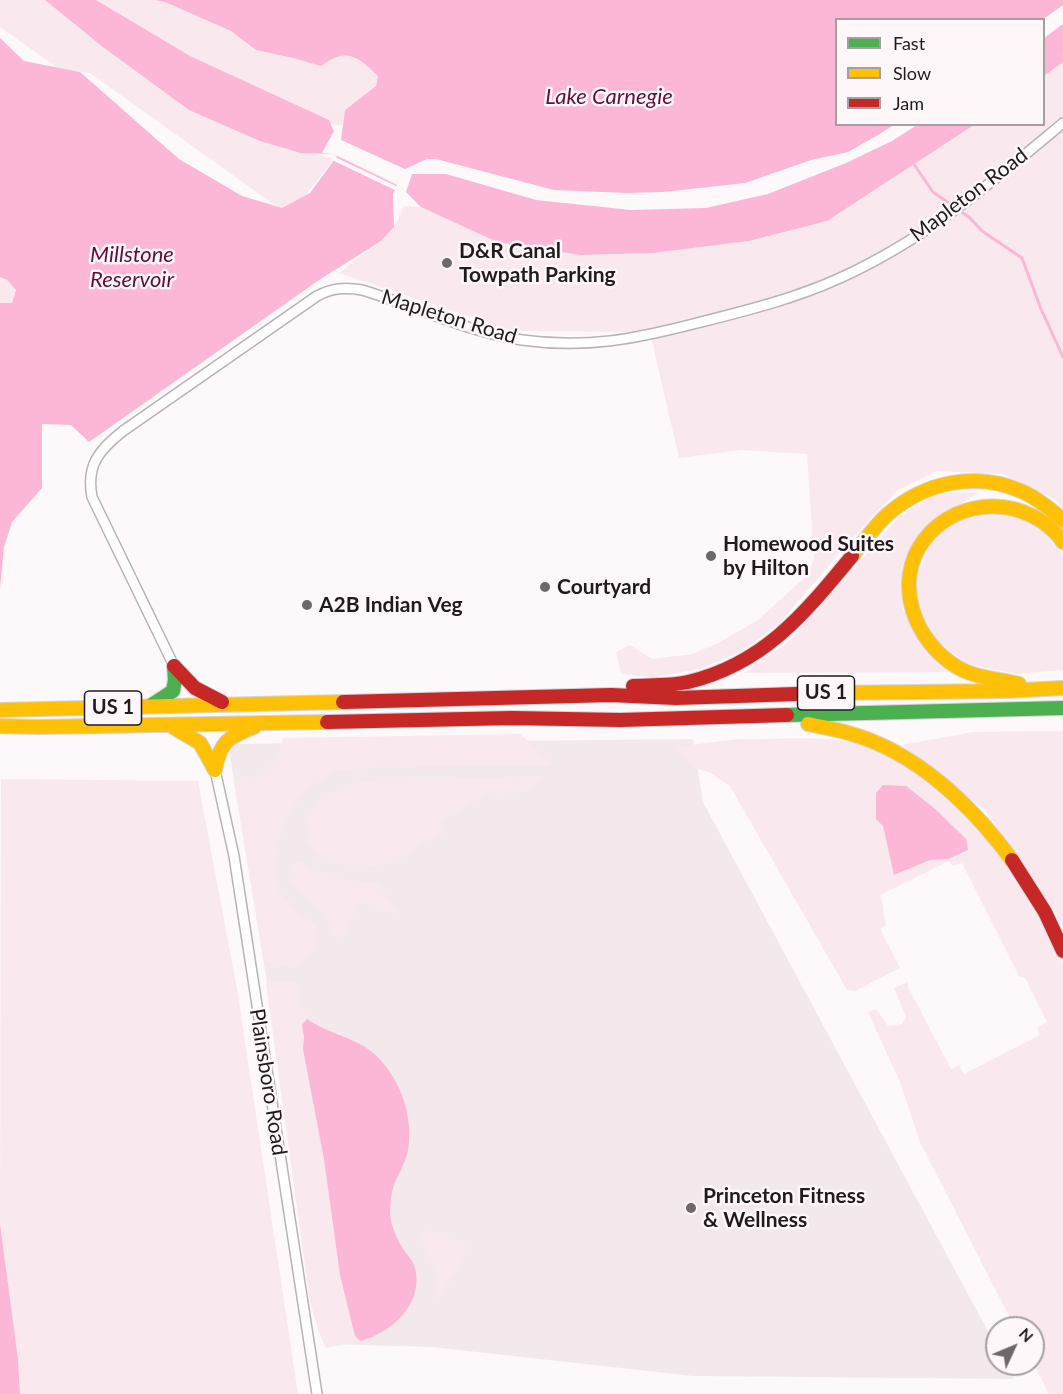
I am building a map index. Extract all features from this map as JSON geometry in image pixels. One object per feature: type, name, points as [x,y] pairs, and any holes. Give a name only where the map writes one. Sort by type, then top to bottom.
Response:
[{"type":"highway","points":[[610,695],[624,687],[687,682],[741,663],[760,651],[796,622],[887,515],[898,505],[924,490],[953,482],[979,481],[999,484],[1032,496],[1063,520]]},
{"type":"highway","points":[[1041,688],[972,674],[943,658],[928,643],[917,627],[909,601],[909,575],[922,544],[933,531],[954,515],[978,507],[1002,506],[1028,512],[1045,522],[1063,542]]},
{"type":"highway","points":[[174,666],[195,689],[208,698],[226,704]]},
{"type":"highway","points":[[148,707],[173,691],[174,666]]},
{"type":"highway","name":"US 1","points":[[0,710],[610,695],[676,698],[1063,688]]},
{"type":"highway","name":"US 1","points":[[0,726],[512,718],[620,720],[768,717],[951,709],[1063,708]]},
{"type":"highway","points":[[768,717],[782,722],[837,728],[861,736],[889,748],[935,780],[984,825],[1016,864],[1046,913],[1063,951]]},
{"type":"highway","points":[[215,770],[218,753],[224,742],[235,734],[270,722]]},
{"type":"highway","points":[[168,725],[194,737],[201,743],[215,770]]},
{"type":"street","name":"Mapleton Road","points":[[174,666],[95,503],[90,487],[92,468],[103,449],[123,431],[316,296],[336,289],[362,290],[480,331],[521,340],[573,344],[622,341],[750,310],[812,290],[840,278],[963,206],[1063,123]]},
{"type":"street","name":"Plainsboro Road","points":[[215,770],[234,856],[317,1394]]},
{"type":"shaded area","points":[[0,0],[155,0],[165,2],[231,31],[256,50],[320,66],[337,57],[351,56],[364,63],[378,76],[376,86],[345,110],[342,126],[326,123],[311,153],[334,159],[295,208],[279,208],[90,73],[58,68],[0,27]]},
{"type":"shaded area","points":[[1063,62],[1063,509],[1056,500],[1003,474],[937,471],[898,490],[854,536],[779,624],[741,652],[699,669],[655,677],[621,674],[616,652],[630,645],[652,659],[693,654],[720,642],[758,620],[803,579],[814,560],[807,454],[742,450],[679,458],[652,341],[632,332],[513,331],[339,273],[381,241],[394,227],[404,206],[421,207],[497,242],[580,255],[653,253],[749,241],[827,221],[972,126],[1045,126],[1045,75]]},
{"type":"shaded area","points":[[0,277],[7,280],[16,290],[12,303],[0,303]]},
{"type":"shaded area","points":[[979,492],[924,528],[903,564],[903,610],[959,672],[744,673],[791,640],[900,516],[937,493]]},
{"type":"shaded area","points":[[1001,512],[1037,525],[1063,555],[1063,670],[1016,674],[967,664],[936,640],[911,594],[930,543],[959,518]]},
{"type":"shaded area","points":[[1063,731],[1063,925],[986,811],[902,745],[973,732]]},
{"type":"shaded area","points":[[520,734],[553,765],[383,767],[338,770],[308,788],[286,816],[272,865],[278,891],[317,927],[319,941],[299,964],[284,966],[264,961],[234,782],[253,777],[267,769],[277,756],[283,738]]},
{"type":"shaded area","points":[[811,738],[853,743],[877,751],[919,777],[978,830],[1012,872],[1040,917],[1063,966],[1063,1394],[1049,1394],[1040,1376],[1045,1376],[1045,1316],[1009,1316],[920,1142],[900,1082],[868,1012],[876,1009],[888,1026],[902,1024],[906,1017],[894,988],[908,982],[908,987],[951,1069],[959,1065],[964,1074],[1040,1035],[1037,1028],[1047,1022],[1025,978],[1019,976],[962,863],[953,866],[949,861],[880,895],[886,925],[880,929],[900,968],[855,991],[847,990],[730,786],[709,772],[693,768],[675,747],[738,739]],"holes":[[[883,826],[948,859],[930,860],[895,875]]]},
{"type":"shaded area","points":[[693,739],[703,802],[985,1326],[985,1376],[1012,1376],[1014,1379],[693,1376],[432,1347],[326,1344],[228,744]]},
{"type":"shaded area","points":[[545,776],[528,788],[500,798],[493,791],[441,821],[445,832],[404,856],[378,866],[345,864],[318,857],[306,841],[305,822],[319,800],[356,782]]},
{"type":"shaded area","points":[[1,779],[198,781],[237,989],[298,1394],[20,1394],[18,1359],[0,1224]]},
{"type":"shaded area","points":[[297,861],[332,878],[376,882],[401,915],[364,902],[356,905],[346,934],[340,938],[333,935],[328,921],[315,903],[291,881],[289,875],[291,868]]},
{"type":"shaded area","points":[[295,982],[307,1019],[302,1025],[303,1049],[350,1315],[355,1336],[360,1341],[326,1348],[310,1302],[266,983]]},
{"type":"shaded area","points":[[424,1231],[435,1232],[466,1246],[456,1272],[436,1299],[437,1273],[421,1238]]},
{"type":"water","name":"Millstone Reservoir","points":[[45,0],[96,0],[190,56],[329,120],[339,144],[405,174],[446,174],[536,200],[631,210],[706,208],[768,194],[846,163],[892,141],[915,126],[972,126],[827,221],[749,241],[653,253],[580,255],[497,242],[421,207],[399,185],[347,161],[397,185],[393,194],[394,227],[381,241],[319,280],[89,442],[71,425],[42,424],[42,488],[12,522],[4,547],[0,588],[0,303],[12,303],[16,290],[7,280],[0,277],[0,38],[24,61],[80,72],[179,159],[242,196],[282,208],[310,193],[337,156],[301,153],[260,141],[189,110],[103,47]]},
{"type":"water","name":"Lake Carnegie","points":[[155,0],[1063,0],[1063,5],[1044,18],[835,18],[835,126],[892,126],[848,152],[811,160],[745,183],[663,192],[627,193],[554,190],[436,159],[427,159],[405,169],[341,140],[345,110],[376,86],[378,76],[364,63],[351,56],[344,56],[330,60],[321,66],[256,50],[231,31],[165,2]]},
{"type":"water","points":[[1063,24],[1063,62],[1045,75],[1045,37]]},
{"type":"water","points":[[883,785],[906,786],[934,808],[966,839],[968,850],[948,859],[930,860],[894,875],[883,826],[876,819],[876,793]]},
{"type":"water","points":[[307,1019],[365,1047],[375,1055],[395,1080],[408,1116],[409,1146],[393,1187],[390,1212],[396,1236],[414,1265],[415,1291],[411,1303],[395,1323],[384,1331],[360,1341],[355,1336],[340,1275],[324,1159],[303,1049],[302,1025]]},
{"type":"water","points":[[0,1224],[18,1359],[20,1394],[0,1394]]},
{"type":"pier","points":[[334,131],[338,134],[339,131],[341,140],[405,170],[411,170],[408,171],[412,171],[412,174],[406,192],[399,185],[333,154],[322,153]]},
{"type":"pier","points":[[333,156],[398,187],[397,191],[332,160]]},
{"type":"waterway","points":[[913,163],[933,192],[970,218],[982,231],[1022,258],[1041,309],[1063,357]]},
{"type":"traffic: fast","points":[[150,706],[173,691],[174,666]]},
{"type":"traffic: fast","points":[[787,715],[1063,708]]},
{"type":"traffic: slow","points":[[852,556],[883,519],[902,503],[934,487],[952,483],[969,481],[1004,485],[1032,497],[1063,520]]},
{"type":"traffic: slow","points":[[1019,684],[964,671],[942,656],[930,643],[920,627],[909,592],[910,574],[915,557],[924,540],[939,525],[956,514],[975,508],[994,506],[1014,509],[1032,516],[1049,527],[1063,542]]},
{"type":"traffic: slow","points":[[827,693],[1063,688]]},
{"type":"traffic: slow","points":[[0,710],[343,702]]},
{"type":"traffic: slow","points":[[0,726],[327,722]]},
{"type":"traffic: slow","points":[[808,724],[873,741],[919,767],[960,801],[1012,860]]},
{"type":"traffic: slow","points":[[173,727],[200,743],[215,770]]},
{"type":"traffic: slow","points":[[215,770],[220,753],[227,742],[254,727]]},
{"type":"traffic: jam","points":[[633,686],[688,682],[715,674],[739,663],[781,634],[852,556]]},
{"type":"traffic: jam","points":[[174,666],[195,688],[222,702]]},
{"type":"traffic: jam","points":[[343,702],[611,695],[676,698],[827,693]]},
{"type":"traffic: jam","points":[[327,722],[512,718],[620,720],[787,715]]},
{"type":"traffic: jam","points":[[1012,860],[1045,912],[1063,951]]},
{"type":"place","name":"D&R Canal Towpath Parking","points":[[447,263]]},
{"type":"place","name":"Homewood Suites by Hilton","points":[[711,556]]},
{"type":"place","name":"Courtyard","points":[[545,587]]},
{"type":"place","name":"A2B Indian Veg","points":[[307,605]]},
{"type":"place","name":"Princeton Fitness & Wellness","points":[[691,1208]]}]
